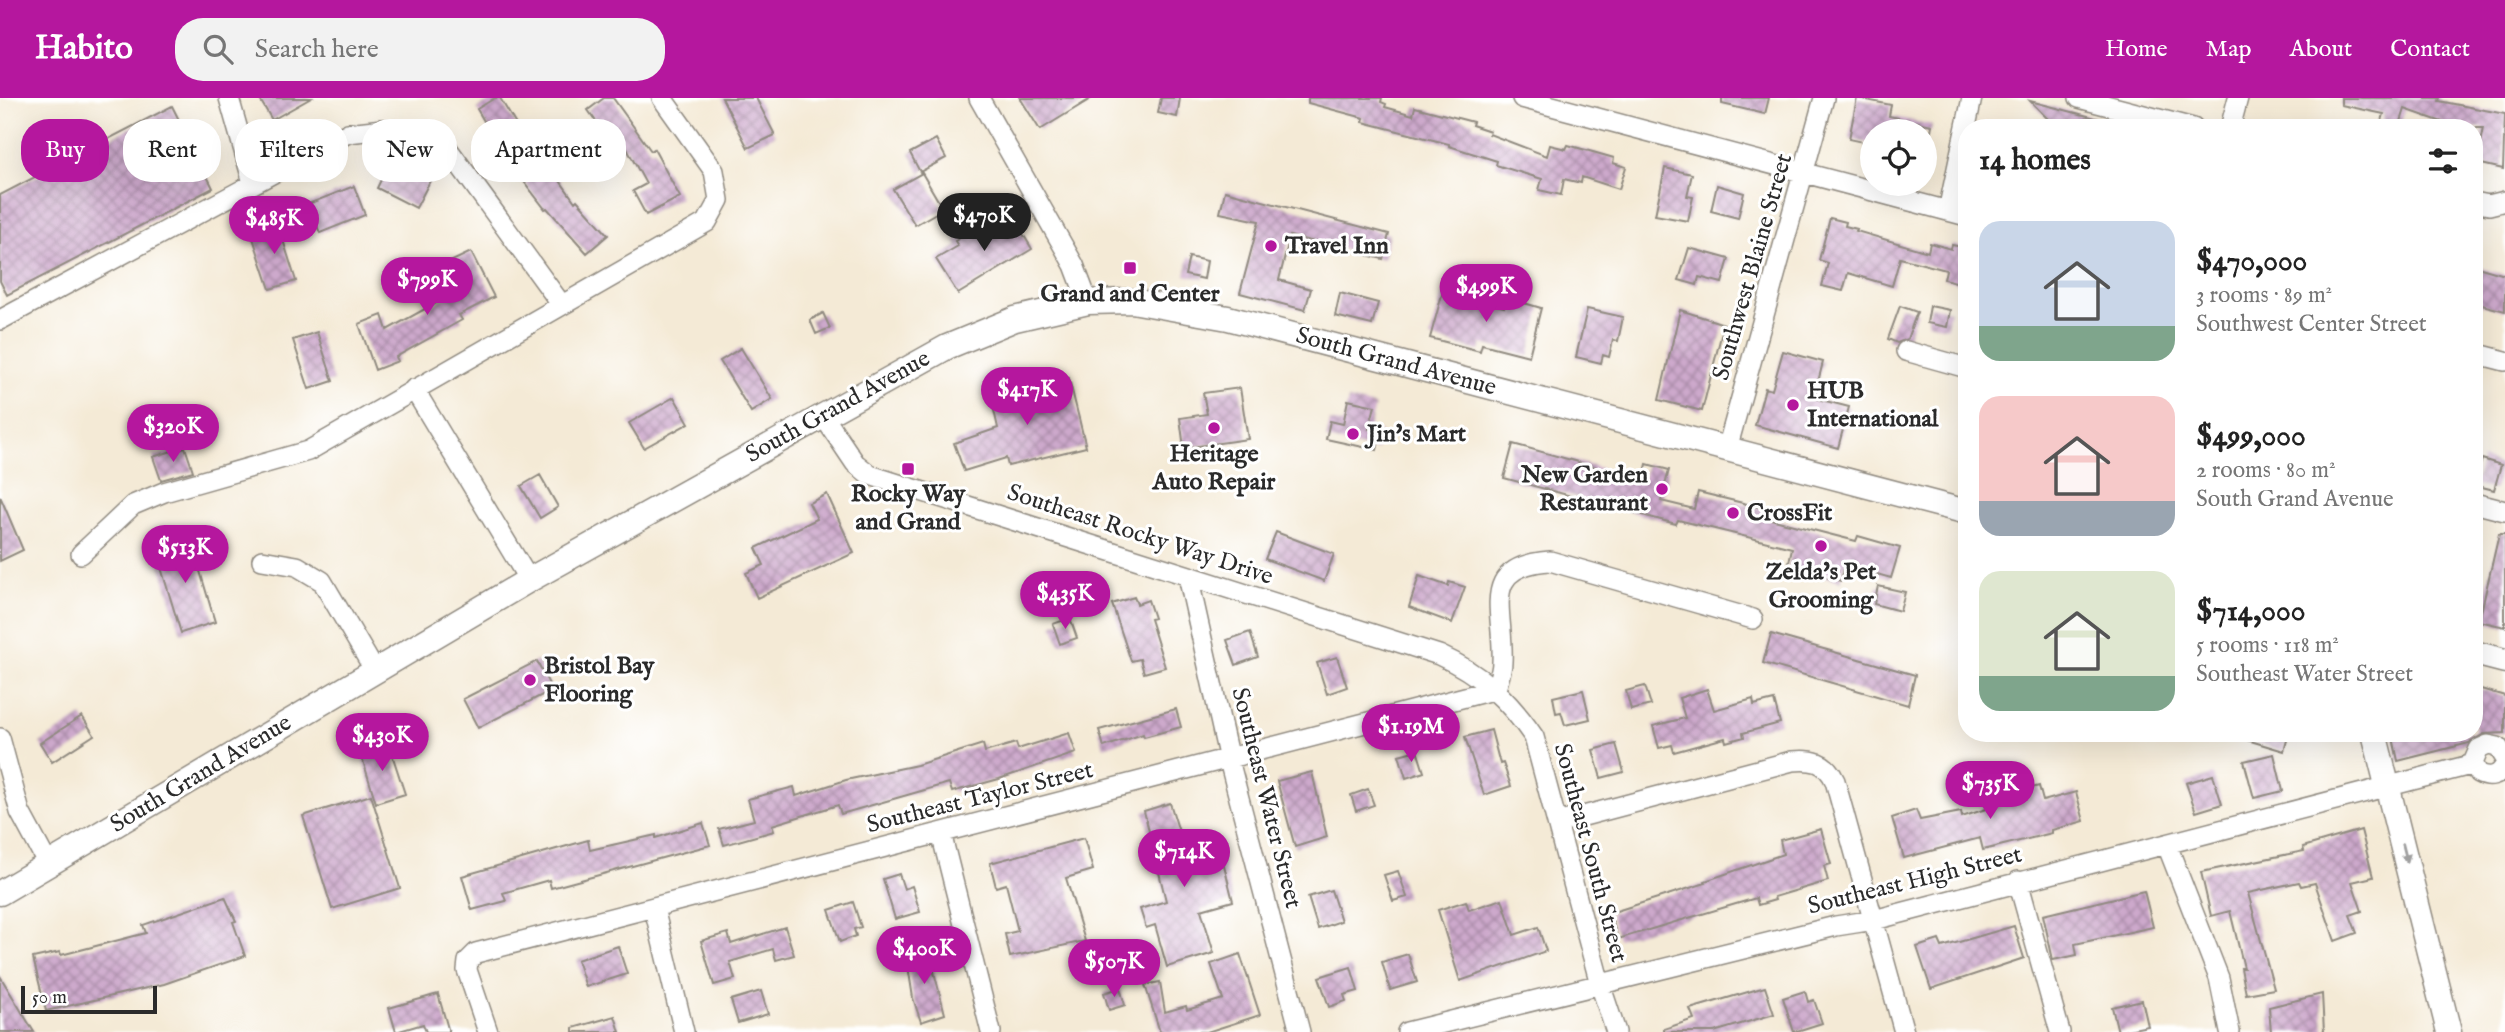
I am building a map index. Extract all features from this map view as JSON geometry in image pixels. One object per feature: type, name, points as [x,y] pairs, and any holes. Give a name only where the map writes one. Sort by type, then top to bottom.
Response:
[{"type":"main road","name":"South Grand Avenue","points":[[0,893],[529,580],[822,414],[969,338],[1015,319],[1088,302],[1132,301],[1228,318],[1958,510]]},
{"type":"main road","points":[[2483,655],[2505,661]]},
{"type":"main road","points":[[2377,742],[2449,1032]]},
{"type":"street","points":[[229,98],[253,183]]},
{"type":"street","points":[[81,554],[133,505],[164,492],[308,451],[707,222],[719,200],[714,172],[662,98]]},
{"type":"street","points":[[979,98],[1074,265],[1088,302]]},
{"type":"street","points":[[1522,98],[1958,214]]},
{"type":"street","name":"Southwest Blaine Street","points":[[1727,449],[1824,98]]},
{"type":"street","points":[[1969,119],[1972,98]]},
{"type":"street","points":[[2079,98],[2159,119]]},
{"type":"street","points":[[2232,119],[2238,98]]},
{"type":"street","points":[[0,320],[348,133],[383,129],[417,132],[448,149],[561,304]]},
{"type":"street","points":[[2483,203],[2489,205],[2505,201]]},
{"type":"street","points":[[1906,351],[1958,365]]},
{"type":"street","points":[[2483,355],[2505,361]]},
{"type":"street","points":[[414,389],[529,580]]},
{"type":"street","name":"Southeast Rocky Way Drive","points":[[822,414],[855,463],[870,475],[1439,655],[1468,668]]},
{"type":"street","points":[[2483,505],[2505,511]]},
{"type":"street","points":[[262,560],[298,566],[322,581],[375,671]]},
{"type":"street","points":[[1496,689],[1502,663],[1498,595],[1510,570],[1527,563],[1550,561],[1588,570],[1753,619]]},
{"type":"street","name":"Southeast Water Street","points":[[1188,576],[1229,760],[1300,1032]]},
{"type":"street","name":"Southeast South Street","points":[[1468,668],[1496,689],[1515,708],[1534,737],[1600,984],[1616,1032]]},
{"type":"street","name":"Southeast Taylor Street","points":[[488,1032],[467,970],[468,961],[476,953],[1496,689]]},
{"type":"street","points":[[0,738],[19,812],[48,864]]},
{"type":"street","points":[[2488,744],[2498,747],[2504,767],[2488,777],[2478,773],[2474,764],[2476,753],[2488,744]]},
{"type":"street","points":[[1557,823],[1792,761],[1819,762],[1830,769],[1835,780],[1904,1032]]},
{"type":"street","name":"Southeast High Street","points":[[1407,1032],[1836,926],[1874,920],[2474,764]]},
{"type":"street","points":[[941,833],[991,1032]]},
{"type":"street","points":[[2167,845],[2219,978],[2230,1032]]},
{"type":"street","points":[[2018,881],[2060,1032]]},
{"type":"street","points":[[654,908],[684,1032]]},
{"type":"building","points":[[259,98],[311,98],[274,119]]},
{"type":"building","points":[[495,98],[500,98],[513,119],[483,119],[477,109]]},
{"type":"building","points":[[604,98],[613,98],[651,151],[654,149],[680,197],[646,215],[633,191],[646,184],[626,147],[626,119],[594,119],[588,110]]},
{"type":"building","points":[[722,98],[756,98],[775,135],[748,148]]},
{"type":"building","points":[[1020,98],[1092,98],[1040,130]]},
{"type":"building","points":[[1161,98],[1180,98],[1177,117],[1158,113]]},
{"type":"building","points":[[1308,98],[1382,98],[1381,102],[1386,104],[1385,107],[1413,115],[1415,107],[1473,122],[1472,125],[1490,131],[1489,134],[1547,156],[1550,145],[1566,149],[1568,145],[1614,158],[1613,163],[1626,167],[1619,189],[1582,177],[1581,183],[1564,179],[1561,195],[1539,190],[1542,179],[1496,165],[1497,161],[1449,144],[1363,122],[1364,118],[1308,103]]},
{"type":"building","points":[[1722,98],[1769,98],[1765,114],[1722,104]]},
{"type":"building","points":[[1857,98],[1891,105],[1889,116],[1903,119],[1860,119],[1860,141],[1849,139]]},
{"type":"building","points":[[2341,98],[2440,98],[2439,101],[2505,114],[2503,169],[2483,164],[2483,119],[2433,119],[2405,109],[2402,119],[2383,119],[2384,114],[2341,105]]},
{"type":"building","points":[[2030,101],[2100,119],[2048,119]]},
{"type":"building","points":[[172,106],[178,119],[147,119]]},
{"type":"building","points":[[123,131],[123,182],[210,182],[213,188],[7,295],[0,281],[0,195],[25,182],[109,182],[109,139]]},
{"type":"building","points":[[936,139],[946,158],[920,172],[910,153]]},
{"type":"building","points":[[1665,168],[1692,174],[1687,196],[1693,197],[1688,221],[1655,215]]},
{"type":"building","points":[[922,173],[943,209],[915,225],[893,189]]},
{"type":"building","points":[[380,182],[429,182],[416,208],[377,188]]},
{"type":"building","points":[[524,182],[561,182],[575,202],[577,200],[608,235],[587,253],[547,208],[545,209]]},
{"type":"building","points":[[1717,185],[1744,193],[1738,218],[1711,211]]},
{"type":"building","points":[[354,186],[365,215],[320,233],[308,204]]},
{"type":"building","points":[[1225,191],[1389,234],[1383,259],[1290,236],[1279,280],[1311,289],[1305,310],[1240,293],[1259,221],[1220,213]]},
{"type":"building","points":[[1011,214],[1032,249],[958,294],[936,259],[958,246],[955,241],[988,221],[991,226]]},
{"type":"building","points":[[1830,218],[1846,222],[1845,226],[1857,229],[1856,231],[1928,252],[1930,243],[1951,249],[1952,245],[1958,246],[1958,283],[1944,279],[1946,270],[1900,258],[1892,286],[1848,273],[1843,291],[1822,286],[1828,263],[1819,260]]},
{"type":"building","points":[[278,224],[296,281],[270,289],[251,232]]},
{"type":"building","points":[[1689,248],[1729,259],[1722,283],[1699,277],[1697,285],[1679,280]]},
{"type":"building","points":[[471,252],[494,297],[459,315],[462,320],[396,357],[398,361],[375,370],[359,324],[382,315],[387,330],[463,288],[450,262]]},
{"type":"building","points":[[1189,257],[1207,261],[1204,279],[1185,275]]},
{"type":"building","points":[[2483,269],[2505,275],[2505,311],[2483,305]]},
{"type":"building","points":[[1443,291],[1504,307],[1507,298],[1541,308],[1529,356],[1482,344],[1480,351],[1430,338]]},
{"type":"building","points":[[1340,293],[1378,303],[1372,325],[1335,316]]},
{"type":"building","points":[[1900,306],[1917,312],[1907,339],[1897,343],[1888,339]]},
{"type":"building","points":[[1930,306],[1950,310],[1947,327],[1927,323]]},
{"type":"building","points":[[1587,309],[1623,317],[1618,341],[1613,340],[1609,357],[1603,355],[1601,363],[1576,357]]},
{"type":"building","points":[[1680,310],[1724,324],[1702,411],[1659,400]]},
{"type":"building","points":[[823,313],[830,328],[816,334],[810,320]]},
{"type":"building","points":[[317,332],[333,381],[309,389],[293,340]]},
{"type":"building","points":[[741,348],[772,399],[751,412],[720,361]]},
{"type":"building","points":[[1783,351],[1823,362],[1814,398],[1849,407],[1838,448],[1755,425],[1765,388],[1772,390]]},
{"type":"building","points":[[1069,378],[1086,447],[1008,466],[1006,458],[964,471],[954,443],[998,428],[991,397]]},
{"type":"building","name":"Heritage Auto Repair","points":[[1240,388],[1248,439],[1184,448],[1180,418],[1207,414],[1203,393]]},
{"type":"building","points":[[674,397],[689,423],[644,448],[629,423]]},
{"type":"building","points":[[1348,400],[1375,406],[1369,429],[1381,432],[1377,450],[1326,439],[1330,421],[1343,424]]},
{"type":"building","points":[[1513,444],[1643,480],[1647,464],[1669,470],[1661,501],[1694,509],[1698,492],[1763,508],[1770,519],[1856,541],[1858,536],[1900,548],[1891,578],[1845,565],[1841,581],[1788,567],[1792,548],[1678,520],[1676,524],[1504,478]]},
{"type":"building","points":[[185,447],[193,471],[161,480],[153,457]]},
{"type":"building","points":[[2483,459],[2501,465],[2494,490],[2483,487]]},
{"type":"building","points":[[540,475],[558,507],[540,518],[521,486]]},
{"type":"building","points":[[827,494],[854,553],[757,598],[746,573],[764,565],[756,548],[817,519],[809,503]]},
{"type":"building","points":[[0,496],[23,550],[0,561]]},
{"type":"building","points":[[1276,532],[1334,554],[1324,581],[1265,559]]},
{"type":"building","points":[[2499,534],[2505,534],[2505,627],[2483,622],[2483,604]]},
{"type":"building","points":[[190,537],[215,622],[181,633],[155,548]]},
{"type":"building","points":[[1419,576],[1448,586],[1449,582],[1465,587],[1452,623],[1409,607]]},
{"type":"building","points":[[1878,586],[1905,592],[1900,611],[1874,604]]},
{"type":"building","points":[[1134,597],[1137,604],[1148,600],[1154,618],[1150,619],[1165,667],[1144,673],[1140,659],[1131,661],[1112,604]]},
{"type":"building","points":[[1070,618],[1077,638],[1060,644],[1053,624]]},
{"type":"building","points":[[1250,632],[1258,657],[1236,665],[1227,640]]},
{"type":"building","points":[[1771,634],[1915,675],[1908,705],[1763,663]]},
{"type":"building","points":[[1337,657],[1347,687],[1327,694],[1317,663]]},
{"type":"building","points":[[537,661],[552,690],[478,728],[463,699]]},
{"type":"building","points":[[1645,686],[1651,705],[1631,710],[1626,691]]},
{"type":"building","points":[[1707,689],[1714,710],[1753,699],[1754,705],[1774,700],[1780,723],[1743,733],[1744,737],[1726,742],[1725,738],[1674,752],[1672,745],[1659,748],[1653,726],[1685,718],[1679,698]]},
{"type":"building","points":[[1583,690],[1590,719],[1565,725],[1561,712],[1556,713],[1553,697]]},
{"type":"building","points":[[2483,690],[2505,696],[2505,733],[2484,734]]},
{"type":"building","points":[[1176,709],[1181,727],[1144,737],[1143,734],[1104,747],[1099,730]]},
{"type":"building","points":[[82,716],[94,735],[52,762],[40,743]]},
{"type":"building","points":[[1491,730],[1500,764],[1503,763],[1511,786],[1484,795],[1465,737]]},
{"type":"building","points":[[1069,733],[1076,753],[952,792],[949,783],[841,814],[838,805],[772,825],[774,831],[724,845],[719,829],[754,820],[748,799],[794,787],[796,796],[846,780],[917,765],[983,744],[985,752],[1016,743],[1018,749]]},
{"type":"building","points":[[388,742],[405,794],[376,803],[360,751]]},
{"type":"building","points":[[2254,742],[2286,742],[2284,751]]},
{"type":"building","points":[[2394,742],[2471,742],[2469,743],[2398,761]]},
{"type":"building","points":[[1616,744],[1624,772],[1601,778],[1593,750]]},
{"type":"building","points":[[1417,750],[1424,772],[1406,778],[1399,755]]},
{"type":"building","points":[[2274,754],[2283,791],[2254,798],[2244,761]]},
{"type":"building","points":[[1312,772],[1327,837],[1295,847],[1277,781]]},
{"type":"building","points":[[2213,775],[2222,804],[2196,812],[2186,783]]},
{"type":"building","points":[[2010,779],[2014,793],[2039,786],[2043,801],[2076,792],[2084,821],[2052,830],[2052,833],[1983,850],[1980,838],[1904,858],[1892,818],[1916,810],[1920,820],[1961,812],[1962,817],[1995,806],[1989,785]]},
{"type":"building","points":[[1368,789],[1374,805],[1356,811],[1351,795]]},
{"type":"building","points":[[371,795],[400,888],[332,909],[303,816]]},
{"type":"building","points":[[1170,803],[1184,848],[1218,841],[1233,901],[1201,910],[1214,953],[1167,967],[1155,925],[1146,928],[1140,909],[1166,901],[1144,811]]},
{"type":"building","points":[[703,823],[710,845],[551,888],[549,880],[503,893],[506,901],[472,910],[462,876],[588,840],[590,850],[656,835],[656,838]]},
{"type":"building","points":[[1821,829],[1831,864],[1824,866],[1828,881],[1774,897],[1775,900],[1758,905],[1756,898],[1618,939],[1610,913],[1706,883],[1705,881],[1783,854],[1780,840]]},
{"type":"building","points":[[2361,830],[2373,877],[2352,882],[2362,911],[2350,915],[2357,933],[2335,941],[2315,883],[2301,886],[2299,882],[2248,893],[2274,989],[2246,994],[2241,968],[2244,968],[2230,911],[2211,916],[2201,872],[2304,851],[2303,847]]},
{"type":"building","points":[[1084,838],[1093,870],[1066,878],[1085,941],[1010,957],[1005,934],[1018,931],[1006,884],[996,887],[990,863]]},
{"type":"building","points":[[1398,871],[1407,897],[1393,901],[1384,875]]},
{"type":"building","points":[[899,874],[904,889],[912,886],[920,912],[895,919],[883,879]]},
{"type":"building","points":[[1331,890],[1341,921],[1318,929],[1308,897]]},
{"type":"building","points":[[2144,891],[2153,927],[2075,944],[2077,955],[2053,960],[2043,915]]},
{"type":"building","points":[[225,897],[236,921],[233,922],[245,956],[164,984],[46,1011],[33,958],[60,952],[61,955],[146,933],[143,925]]},
{"type":"building","points":[[1502,899],[1514,935],[1538,927],[1546,951],[1460,981],[1438,910],[1466,901],[1469,910]]},
{"type":"building","points":[[853,902],[861,927],[854,929],[856,936],[840,942],[829,910]]},
{"type":"building","points":[[2014,926],[2024,958],[1931,989],[1917,947],[1939,940],[1942,947]]},
{"type":"building","points":[[785,927],[794,955],[776,960],[773,949],[730,962],[735,979],[714,985],[701,941],[728,933],[731,944]]},
{"type":"building","points":[[618,946],[627,974],[586,987],[577,960]]},
{"type":"building","points":[[928,949],[945,1014],[921,1022],[913,998],[906,953]]},
{"type":"building","points":[[1240,954],[1260,1015],[1207,1032],[1160,1032],[1145,985],[1160,982],[1165,1012],[1186,1006],[1187,1010],[1223,999],[1211,964]]},
{"type":"building","points":[[1408,954],[1417,982],[1390,990],[1382,962]]},
{"type":"building","points":[[1351,967],[1358,991],[1344,995],[1346,1001],[1329,1007],[1319,977]]},
{"type":"building","points":[[0,976],[20,1009],[34,1032],[0,1032]]},
{"type":"building","points":[[1765,987],[1774,1014],[1714,1032],[1664,1032],[1664,1029],[1694,1019],[1690,1009]]},
{"type":"building","points":[[1120,988],[1125,1005],[1109,1010],[1104,993]]},
{"type":"building","points":[[761,991],[768,1014],[738,1023],[731,1000]]},
{"type":"building","points":[[1805,991],[1808,1002],[1814,1000],[1822,1023],[1794,1032],[1783,998]]},
{"type":"building","points":[[438,994],[449,1032],[426,1032],[423,1024],[396,1032],[389,1008]]},
{"type":"building","points":[[2322,994],[2324,1032],[2271,1032],[2269,1007]]},
{"type":"building","points":[[2142,1000],[2148,1026],[2118,1032],[2112,1007]]},
{"type":"building","points":[[615,1016],[620,1032],[573,1032],[573,1028]]},
{"type":"place","name":"Travel Inn","points":[[1271,246]]},
{"type":"place","name":"Grand and Center","points":[[1130,268]]},
{"type":"place","name":"HUB International","points":[[1793,405]]},
{"type":"place","name":"Heritage Auto Repair","points":[[1214,428]]},
{"type":"place","name":"Jin's Mart","points":[[1353,434]]},
{"type":"place","name":"Rocky Way and Grand","points":[[908,469]]},
{"type":"place","name":"New Garden Restaurant","points":[[1662,489]]},
{"type":"place","name":"CrossFit","points":[[1733,513]]},
{"type":"place","name":"Zelda's Pet Grooming","points":[[1821,546]]},
{"type":"place","name":"Bristol Bay Flooring","points":[[530,680]]}]
